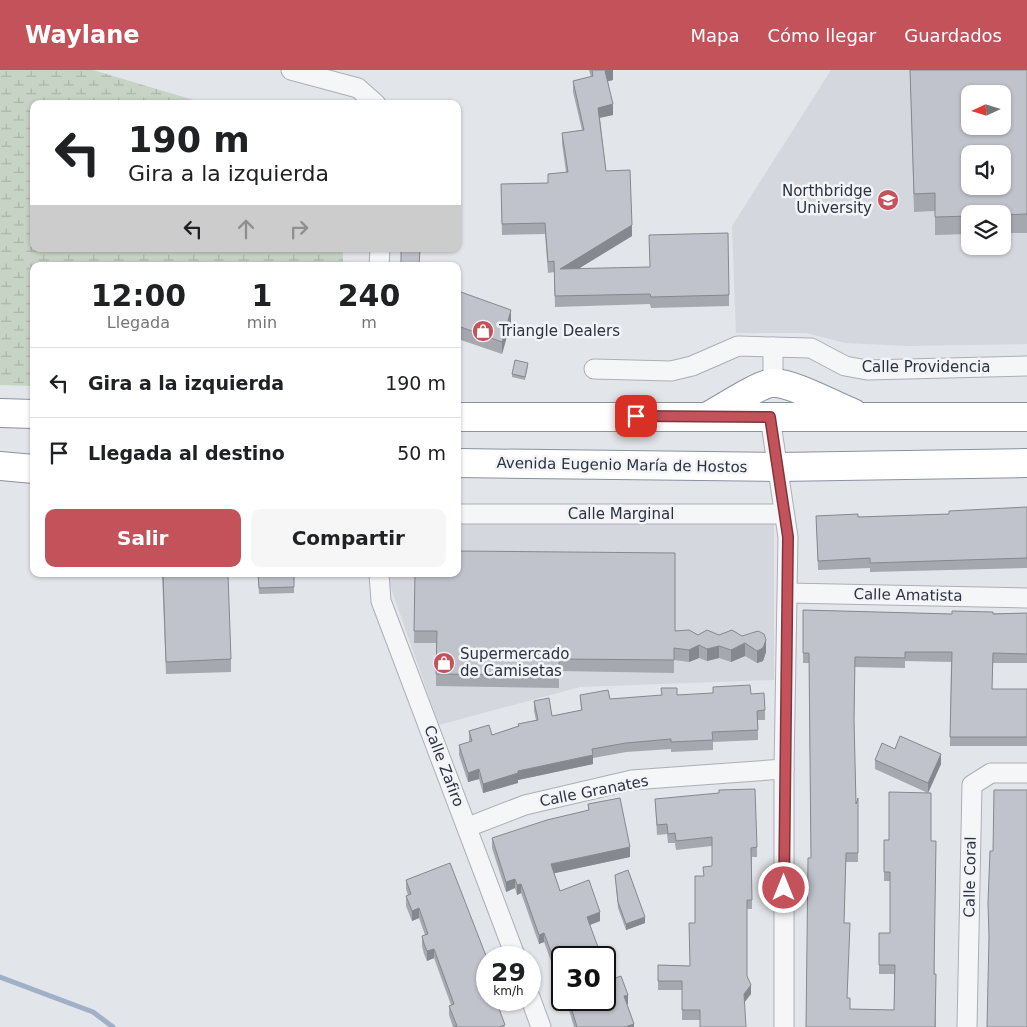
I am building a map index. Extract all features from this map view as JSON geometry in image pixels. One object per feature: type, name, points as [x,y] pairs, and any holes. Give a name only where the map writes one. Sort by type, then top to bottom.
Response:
[{"type":"highway","points":[[707,416],[761,387],[773,383],[791,387],[864,418]]},
{"type":"highway","points":[[0,413],[30,414]]},
{"type":"highway","points":[[461,418],[707,416],[864,418],[1027,417]]},
{"type":"highway","points":[[0,458],[30,459]]},
{"type":"highway","name":"Avenida Eugenio María de Hostos","points":[[461,463],[778,467],[1027,463]]},
{"type":"highway","points":[[0,466],[30,469]]},
{"type":"street","points":[[291,70],[358,88],[372,100]]},
{"type":"street","name":"Calle Providencia","points":[[594,369],[671,371],[692,366],[738,346],[811,348],[845,366],[867,370],[1027,366]]},
{"type":"street","points":[[773,383],[774,347]]},
{"type":"street","points":[[770,417],[788,537],[784,769],[784,1027]]},
{"type":"street","name":"Calle Marginal","points":[[461,514],[784,514]]},
{"type":"street","name":"Calle Zafiro","points":[[379,577],[381,601],[512,946]]},
{"type":"street","name":"Calle Amatista","points":[[788,593],[1027,598]]},
{"type":"street","name":"Calle Granates","points":[[468,828],[525,805],[632,780],[784,769]]},
{"type":"street","name":"Calle Coral","points":[[966,1027],[972,785],[991,773],[1027,773]]},
{"type":"street","points":[[535,1011],[541,1027]]},
{"type":"shaded area","name":"Northbridge University","points":[[831,70],[1027,70],[1027,344],[906,346],[845,343],[806,333],[736,333],[732,226]]},
{"type":"shaded area","points":[[774,520],[774,680],[580,687],[439,725],[387,577],[461,577],[461,521]]},
{"type":"green space","points":[[0,70],[93,70],[194,100],[30,100],[30,252],[343,252],[343,262],[30,262],[30,386],[0,385]]},
{"type":"building","points":[[592,70],[608,70],[605,71],[613,104],[598,108],[606,171],[630,170],[632,225],[560,269],[650,267],[649,235],[728,233],[729,295],[651,297],[650,294],[555,296],[554,261],[548,262],[545,223],[502,224],[501,184],[548,183],[548,174],[568,172],[562,133],[584,130],[573,81],[593,76]]},
{"type":"building","points":[[910,70],[1027,70],[1027,214],[1011,215],[1011,205],[961,205],[961,216],[935,217],[935,193],[914,194]]},
{"type":"building","points":[[401,252],[420,252],[419,262],[401,262]]},
{"type":"building","points":[[461,292],[511,310],[502,342],[461,327]]},
{"type":"building","points":[[515,360],[528,363],[525,377],[512,374]]},
{"type":"building","points":[[1027,507],[1027,558],[870,563],[870,558],[818,561],[816,516],[858,514],[858,517],[949,514],[949,511]]},
{"type":"building","points":[[461,551],[675,553],[675,631],[689,630],[698,635],[707,630],[719,635],[732,630],[742,636],[758,631],[764,634],[766,640],[763,648],[757,651],[745,643],[731,650],[719,646],[707,649],[699,645],[689,650],[674,648],[674,660],[559,659],[559,675],[436,674],[437,631],[414,631],[415,577],[461,577]]},
{"type":"building","points":[[163,577],[228,577],[231,659],[166,662]]},
{"type":"building","points":[[258,577],[294,577],[294,587],[259,588]]},
{"type":"building","points":[[803,610],[952,614],[952,611],[993,612],[993,614],[1027,613],[1027,654],[993,653],[992,689],[1027,689],[1027,737],[950,737],[952,652],[905,652],[905,658],[855,657],[854,719],[856,804],[858,798],[858,853],[846,853],[844,923],[850,923],[847,998],[850,998],[850,1009],[894,1010],[895,965],[879,965],[879,933],[890,933],[890,872],[884,872],[884,840],[889,840],[889,792],[931,793],[931,841],[936,841],[935,1027],[806,1027],[808,858],[811,858],[809,653],[803,653]]},
{"type":"building","points":[[750,685],[751,694],[764,693],[765,710],[757,711],[758,730],[712,732],[713,740],[671,742],[671,739],[626,743],[592,749],[593,755],[518,771],[518,773],[483,784],[479,769],[468,773],[459,745],[472,741],[469,731],[489,725],[492,735],[519,726],[518,724],[538,720],[534,701],[549,698],[552,716],[582,710],[580,695],[608,690],[610,699],[662,695],[661,688],[677,688],[677,695],[713,693],[713,687]]},
{"type":"building","points":[[900,736],[941,754],[928,783],[875,760],[882,743],[895,749]]},
{"type":"building","points":[[755,789],[757,847],[751,848],[752,900],[747,900],[747,976],[751,985],[744,994],[746,1027],[700,1027],[700,1010],[682,1010],[682,981],[658,981],[658,965],[690,966],[689,923],[695,923],[695,876],[704,876],[703,867],[712,866],[712,837],[676,841],[675,833],[668,834],[667,824],[657,825],[655,799],[719,793],[719,790]]},
{"type":"building","points":[[994,790],[1027,790],[1027,1027],[987,1027],[988,903],[990,851],[993,851]]},
{"type":"building","points":[[620,798],[630,847],[551,864],[560,891],[589,880],[600,912],[587,917],[598,946],[551,946],[551,952],[544,933],[539,935],[521,884],[517,885],[515,879],[506,882],[492,838],[547,820],[589,810],[588,804]]},
{"type":"building","points":[[450,863],[482,946],[476,946],[476,1011],[500,1011],[505,1025],[499,1027],[454,1027],[457,1026],[449,1006],[454,1004],[434,949],[427,951],[424,944],[422,936],[428,934],[419,908],[412,911],[406,896],[411,894],[406,880]]},
{"type":"building","points":[[628,870],[645,917],[626,924],[618,902],[615,875]]},
{"type":"building","points":[[621,976],[628,995],[624,996],[634,1024],[625,1027],[577,1027],[572,1011],[616,1011],[616,978]]},
{"type":"waterway","points":[[0,977],[93,1012],[113,1027]]},
{"type":"place","name":"Northbridge University","points":[[888,200]]},
{"type":"place","name":"Triangle Dealers","points":[[483,331]]},
{"type":"place","name":"Supermercado de Camisetas","points":[[444,663]]},
{"type":"route","points":[[636,416],[770,417],[788,537],[784,888]]}]
